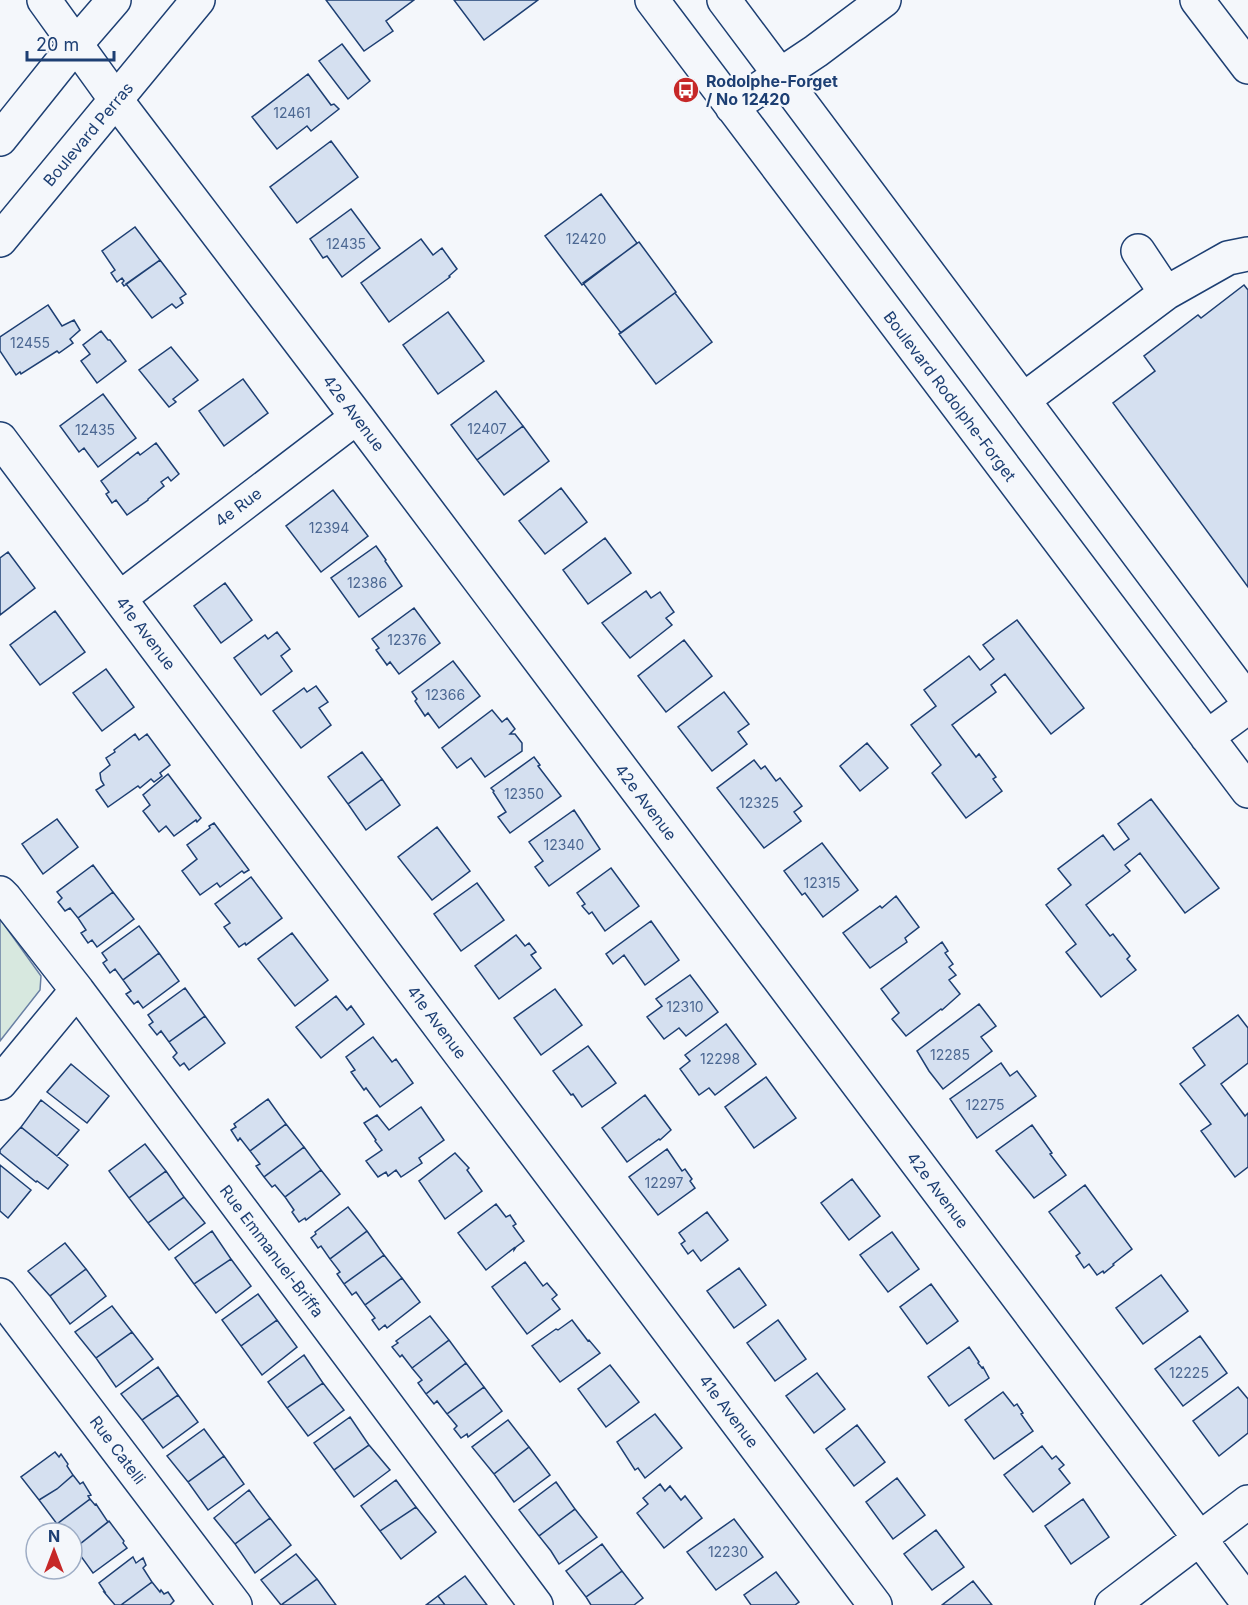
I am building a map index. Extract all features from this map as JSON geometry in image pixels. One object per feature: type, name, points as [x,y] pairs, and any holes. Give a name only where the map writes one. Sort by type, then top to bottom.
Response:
[{"type":"street","name":"42e Avenue","points":[[44,0],[1248,1604]]},
{"type":"street","points":[[0,139],[114,0]]},
{"type":"street","name":"Boulevard Perras","points":[[0,240],[198,0]]},
{"type":"street","name":"Boulevard Rodolphe-Forget","points":[[652,0],[1248,791]]},
{"type":"street","points":[[724,0],[1248,701]]},
{"type":"street","points":[[732,107],[816,51],[884,0]]},
{"type":"street","points":[[1197,0],[1248,66]]},
{"type":"street","points":[[1137,251],[1166,292]]},
{"type":"street","points":[[1023,400],[1166,292],[1228,258],[1248,254]]},
{"type":"street","name":"4e Rue","points":[[120,598],[357,417]]},
{"type":"street","name":"41e Avenue","points":[[0,439],[875,1605]]},
{"type":"street","points":[[1207,737],[1248,707]]},
{"type":"street","name":"Rue Emmanuel-Briffa","points":[[3,896],[77,990],[536,1605]]},
{"type":"street","points":[[0,1083],[77,990]]},
{"type":"street","name":"Rue Catelli","points":[[0,1294],[235,1605]]},
{"type":"street","points":[[1112,1605],[1248,1502]]},
{"type":"shaded area","points":[[0,919],[41,976],[40,990],[0,1041]]},
{"type":"building","points":[[326,0],[414,0],[386,21],[393,31],[364,51]]},
{"type":"building","points":[[454,0],[538,0],[484,40]]},
{"type":"building","points":[[342,44],[370,81],[348,99],[319,61]]},
{"type":"building","points":[[308,74],[331,105],[334,104],[339,109],[311,131],[307,126],[277,149],[252,117]]},
{"type":"building","points":[[331,141],[358,177],[297,223],[270,187]]},
{"type":"building","points":[[601,194],[637,243],[582,285],[545,236]]},
{"type":"building","points":[[351,209],[380,248],[342,277],[327,256],[323,258],[310,239]]},
{"type":"building","points":[[135,227],[160,260],[124,286],[122,278],[117,282],[111,273],[115,270],[102,251]]},
{"type":"building","points":[[421,239],[433,255],[442,248],[457,269],[450,277],[389,322],[361,283]]},
{"type":"building","points":[[639,242],[676,292],[621,333],[583,283]]},
{"type":"building","points":[[160,260],[186,294],[180,298],[183,303],[176,308],[172,304],[152,318],[126,284]]},
{"type":"building","points":[[1244,285],[1248,290],[1248,587],[1113,403],[1155,371],[1144,356],[1198,315],[1201,318]]},
{"type":"building","points":[[675,293],[712,342],[656,384],[619,334]]},
{"type":"building","points":[[48,305],[62,326],[74,320],[80,330],[70,339],[73,343],[59,353],[57,351],[16,375],[0,351],[0,337]]},
{"type":"building","points":[[448,312],[484,361],[438,394],[403,345]]},
{"type":"building","points":[[101,331],[126,361],[97,383],[81,361],[90,354],[83,345]]},
{"type":"building","points":[[171,347],[198,380],[173,399],[176,402],[169,407],[139,370]]},
{"type":"building","points":[[243,379],[268,413],[224,446],[199,411]]},
{"type":"building","points":[[496,391],[523,426],[477,460],[451,425]]},
{"type":"building","points":[[103,394],[136,438],[98,467],[84,448],[79,452],[60,426]]},
{"type":"building","points":[[523,426],[549,461],[504,495],[477,460]]},
{"type":"building","points":[[156,443],[179,474],[171,481],[168,477],[161,482],[164,486],[127,515],[116,500],[112,503],[106,494],[109,492],[101,481],[138,452],[140,455]]},
{"type":"building","points":[[561,488],[587,522],[545,554],[519,521]]},
{"type":"building","points":[[333,490],[368,536],[321,572],[286,526]]},
{"type":"building","points":[[605,538],[631,573],[588,604],[563,570]]},
{"type":"building","points":[[376,546],[402,586],[359,617],[331,578]]},
{"type":"building","points":[[8,552],[35,588],[0,615],[0,558]]},
{"type":"building","points":[[225,583],[252,620],[221,643],[194,606]]},
{"type":"building","points":[[646,591],[651,598],[660,592],[674,612],[666,618],[672,625],[630,658],[602,623]]},
{"type":"building","points":[[414,608],[440,643],[399,674],[390,662],[387,665],[376,650],[379,648],[372,639]]},
{"type":"building","points":[[55,611],[85,652],[40,685],[10,645]]},
{"type":"building","points":[[1017,620],[1084,708],[1051,734],[1005,674],[991,685],[996,692],[952,725],[976,757],[979,754],[996,777],[993,779],[1002,791],[966,818],[932,773],[941,765],[911,725],[936,706],[924,690],[969,656],[980,670],[994,659],[983,645]]},
{"type":"building","points":[[277,632],[290,649],[281,656],[292,671],[261,695],[234,658],[265,635],[268,639]]},
{"type":"building","points":[[684,640],[712,676],[666,712],[638,676]]},
{"type":"building","points":[[453,661],[480,696],[439,728],[428,713],[425,716],[412,692]]},
{"type":"building","points":[[106,669],[134,707],[102,731],[73,693]]},
{"type":"building","points":[[316,686],[328,702],[319,708],[331,725],[301,748],[273,711],[304,688],[307,692]]},
{"type":"building","points":[[724,692],[749,724],[738,732],[747,744],[712,771],[678,727]]},
{"type":"building","points":[[492,710],[502,722],[507,718],[515,729],[510,734],[515,734],[522,743],[522,751],[485,777],[471,758],[457,768],[442,748]]},
{"type":"building","points":[[135,734],[139,740],[147,734],[170,765],[154,782],[151,779],[140,788],[138,786],[108,807],[96,790],[104,785],[100,773],[110,765],[106,758]]},
{"type":"building","points":[[867,743],[888,768],[860,791],[840,766]]},
{"type":"building","points":[[362,752],[382,779],[348,804],[328,777]]},
{"type":"building","points":[[534,757],[540,765],[538,766],[561,796],[510,833],[498,817],[506,812],[491,788]]},
{"type":"building","points":[[754,760],[761,769],[765,766],[776,781],[780,778],[802,806],[794,812],[801,821],[764,848],[717,788]]},
{"type":"building","points":[[168,774],[201,818],[174,836],[166,826],[159,832],[143,811],[150,805],[143,795]]},
{"type":"building","points":[[382,779],[400,805],[366,830],[348,804]]},
{"type":"building","points":[[1151,799],[1219,888],[1185,913],[1140,853],[1125,865],[1130,871],[1086,905],[1110,936],[1113,934],[1130,956],[1127,959],[1136,970],[1101,997],[1066,952],[1076,944],[1046,905],[1071,885],[1058,869],[1103,835],[1114,850],[1129,839],[1118,824]]},
{"type":"building","points":[[574,810],[600,849],[549,886],[535,867],[543,861],[529,842]]},
{"type":"building","points":[[57,819],[78,847],[43,874],[22,844]]},
{"type":"building","points":[[214,823],[249,870],[244,873],[242,871],[220,887],[217,883],[200,895],[182,871],[197,859],[187,845]]},
{"type":"building","points":[[437,827],[470,871],[432,900],[398,857]]},
{"type":"building","points":[[822,843],[858,890],[823,917],[784,871]]},
{"type":"building","points":[[93,865],[113,892],[78,918],[70,908],[65,911],[58,902],[62,898],[57,892]]},
{"type":"building","points":[[611,868],[639,906],[605,931],[592,912],[589,914],[582,906],[585,904],[577,893]]},
{"type":"building","points":[[251,877],[282,918],[246,945],[245,943],[239,947],[224,927],[230,923],[215,904]]},
{"type":"building","points":[[477,883],[504,920],[461,951],[434,914]]},
{"type":"building","points":[[113,892],[134,919],[97,947],[92,940],[88,943],[81,933],[86,930],[78,918]]},
{"type":"building","points":[[896,896],[919,927],[905,938],[907,942],[870,968],[843,933],[880,906],[882,908]]},
{"type":"building","points":[[651,921],[679,960],[645,985],[624,955],[613,964],[606,954]]},
{"type":"building","points":[[139,926],[159,953],[123,980],[115,969],[110,973],[103,963],[107,960],[102,953]]},
{"type":"building","points":[[292,933],[328,980],[295,1006],[258,959]]},
{"type":"building","points":[[516,935],[525,946],[529,943],[536,952],[531,955],[541,968],[499,999],[475,966]]},
{"type":"building","points":[[942,942],[948,951],[945,953],[953,964],[949,967],[956,975],[949,980],[960,994],[906,1036],[892,1019],[899,1013],[881,989]]},
{"type":"building","points":[[159,953],[179,981],[143,1008],[138,1001],[134,1004],[126,994],[131,991],[123,980]]},
{"type":"building","points":[[690,975],[718,1012],[686,1036],[679,1028],[664,1039],[647,1017],[662,1006],[656,999]]},
{"type":"building","points":[[185,988],[205,1016],[169,1042],[161,1031],[157,1035],[149,1025],[153,1022],[148,1015]]},
{"type":"building","points":[[555,989],[582,1025],[541,1055],[514,1018]]},
{"type":"building","points":[[336,996],[347,1010],[351,1006],[364,1024],[321,1058],[296,1027]]},
{"type":"building","points":[[979,1004],[996,1026],[981,1037],[992,1051],[943,1089],[917,1051]]},
{"type":"building","points":[[1238,1015],[1248,1028],[1248,1063],[1221,1084],[1245,1116],[1248,1113],[1248,1167],[1235,1177],[1201,1131],[1211,1124],[1180,1084],[1205,1065],[1193,1048]]},
{"type":"building","points":[[205,1016],[225,1043],[189,1070],[184,1063],[180,1066],[173,1057],[177,1053],[169,1042]]},
{"type":"building","points":[[726,1024],[756,1064],[715,1095],[709,1088],[699,1095],[680,1069],[690,1061],[685,1055]]},
{"type":"building","points":[[373,1037],[392,1062],[396,1059],[413,1083],[380,1107],[351,1072],[355,1070],[346,1057]]},
{"type":"building","points":[[588,1046],[616,1083],[582,1107],[553,1071]]},
{"type":"building","points":[[1001,1063],[1010,1076],[1017,1071],[1036,1096],[977,1138],[950,1099]]},
{"type":"building","points":[[71,1064],[109,1096],[87,1123],[47,1092]]},
{"type":"building","points":[[766,1077],[796,1118],[754,1148],[725,1107]]},
{"type":"building","points":[[645,1095],[671,1130],[627,1162],[602,1128]]},
{"type":"building","points":[[268,1099],[286,1124],[250,1151],[240,1138],[238,1141],[231,1130],[236,1127],[234,1124]]},
{"type":"building","points":[[41,1100],[79,1130],[57,1156],[21,1127]]},
{"type":"building","points":[[421,1107],[444,1140],[419,1158],[422,1163],[401,1177],[396,1170],[388,1176],[386,1172],[378,1177],[366,1161],[382,1150],[364,1123],[377,1115],[389,1130]]},
{"type":"building","points":[[286,1124],[304,1147],[264,1177],[256,1166],[260,1164],[250,1151]]},
{"type":"building","points":[[1032,1125],[1066,1175],[1034,1198],[996,1151]]},
{"type":"building","points":[[21,1127],[68,1165],[48,1189],[0,1153],[0,1150]]},
{"type":"building","points":[[145,1144],[166,1171],[129,1198],[109,1171]]},
{"type":"building","points":[[304,1147],[321,1170],[285,1197],[264,1177]]},
{"type":"building","points":[[667,1149],[682,1171],[685,1169],[695,1188],[658,1215],[629,1177]]},
{"type":"building","points":[[455,1153],[469,1168],[467,1170],[482,1191],[445,1219],[419,1181]]},
{"type":"building","points":[[0,1165],[31,1190],[8,1218],[0,1211]]},
{"type":"building","points":[[321,1170],[340,1194],[306,1220],[305,1218],[299,1222],[285,1197]]},
{"type":"building","points":[[166,1171],[184,1197],[148,1223],[129,1198]]},
{"type":"building","points":[[852,1179],[880,1216],[849,1240],[821,1203]]},
{"type":"building","points":[[1085,1185],[1132,1249],[1104,1273],[1103,1271],[1097,1275],[1089,1264],[1084,1268],[1076,1256],[1080,1253],[1049,1212]]},
{"type":"building","points":[[184,1197],[205,1223],[169,1250],[148,1223]]},
{"type":"building","points":[[496,1204],[506,1217],[510,1215],[516,1224],[513,1226],[524,1241],[486,1270],[458,1233]]},
{"type":"building","points":[[348,1207],[367,1231],[330,1259],[321,1246],[318,1248],[311,1238],[316,1234],[315,1232]]},
{"type":"building","points":[[707,1212],[728,1240],[701,1261],[693,1250],[688,1254],[681,1244],[685,1241],[679,1233]]},
{"type":"building","points":[[212,1231],[231,1259],[194,1284],[175,1258]]},
{"type":"building","points":[[367,1231],[384,1255],[344,1284],[337,1274],[340,1272],[330,1259]]},
{"type":"building","points":[[892,1232],[919,1269],[888,1292],[860,1255]]},
{"type":"building","points":[[65,1243],[86,1269],[50,1296],[28,1271]]},
{"type":"building","points":[[384,1255],[402,1278],[365,1305],[356,1292],[352,1295],[344,1284]]},
{"type":"building","points":[[231,1259],[251,1286],[216,1313],[194,1284]]},
{"type":"building","points":[[525,1262],[543,1286],[547,1283],[557,1295],[552,1299],[560,1309],[527,1334],[492,1287]]},
{"type":"building","points":[[739,1268],[766,1305],[734,1328],[707,1291]]},
{"type":"building","points":[[86,1269],[106,1296],[70,1324],[50,1296]]},
{"type":"building","points":[[1161,1275],[1188,1311],[1143,1344],[1116,1308]]},
{"type":"building","points":[[402,1278],[420,1302],[387,1328],[385,1325],[379,1330],[372,1320],[375,1318],[365,1305]]},
{"type":"building","points":[[931,1284],[958,1321],[927,1344],[900,1307]]},
{"type":"building","points":[[258,1294],[277,1320],[241,1346],[222,1320]]},
{"type":"building","points":[[112,1306],[132,1332],[96,1358],[75,1332]]},
{"type":"building","points":[[430,1316],[449,1340],[412,1368],[392,1347],[398,1343],[396,1341]]},
{"type":"building","points":[[277,1320],[297,1347],[262,1375],[241,1346]]},
{"type":"building","points":[[572,1320],[600,1353],[560,1382],[532,1346]]},
{"type":"building","points":[[778,1320],[806,1359],[775,1381],[747,1343]]},
{"type":"building","points":[[132,1332],[153,1359],[116,1387],[96,1358]]},
{"type":"building","points":[[1200,1336],[1227,1373],[1183,1406],[1155,1369]]},
{"type":"building","points":[[449,1340],[466,1363],[426,1394],[418,1383],[422,1380],[412,1368]]},
{"type":"building","points":[[969,1347],[989,1378],[949,1406],[928,1377]]},
{"type":"building","points":[[304,1355],[323,1383],[287,1408],[268,1382]]},
{"type":"building","points":[[466,1363],[484,1387],[447,1414],[437,1401],[434,1404],[426,1394]]},
{"type":"building","points":[[610,1365],[639,1402],[606,1427],[578,1389]]},
{"type":"building","points":[[158,1367],[178,1395],[142,1420],[121,1394]]},
{"type":"building","points":[[817,1373],[845,1409],[814,1433],[786,1396]]},
{"type":"building","points":[[323,1383],[344,1410],[308,1436],[287,1408]]},
{"type":"building","points":[[484,1387],[502,1411],[468,1437],[467,1434],[461,1438],[454,1429],[457,1426],[447,1414]]},
{"type":"building","points":[[1238,1387],[1248,1399],[1248,1433],[1219,1456],[1193,1421]]},
{"type":"building","points":[[1003,1392],[1014,1406],[1017,1404],[1033,1431],[994,1459],[965,1420]]},
{"type":"building","points":[[178,1395],[198,1422],[163,1448],[142,1420]]},
{"type":"building","points":[[655,1414],[682,1448],[645,1478],[638,1468],[635,1470],[617,1442]]},
{"type":"building","points":[[350,1417],[369,1445],[334,1470],[314,1443]]},
{"type":"building","points":[[508,1420],[529,1447],[494,1474],[472,1447]]},
{"type":"building","points":[[857,1425],[885,1462],[854,1486],[826,1449]]},
{"type":"building","points":[[204,1429],[224,1456],[188,1482],[167,1456]]},
{"type":"building","points":[[369,1445],[390,1470],[354,1497],[334,1470]]},
{"type":"building","points":[[1042,1446],[1052,1459],[1056,1456],[1064,1465],[1059,1469],[1070,1483],[1033,1512],[1004,1475]]},
{"type":"building","points":[[529,1447],[550,1475],[514,1502],[494,1474]]},
{"type":"building","points":[[55,1452],[59,1457],[61,1454],[73,1475],[57,1489],[39,1500],[21,1477]]},
{"type":"building","points":[[224,1456],[244,1484],[208,1510],[188,1482]]},
{"type":"building","points":[[73,1475],[80,1484],[83,1482],[91,1495],[88,1496],[90,1499],[61,1521],[55,1521],[39,1500],[57,1489]]},
{"type":"building","points":[[897,1478],[925,1515],[893,1539],[866,1502]]},
{"type":"building","points":[[396,1480],[416,1507],[380,1531],[361,1506]]},
{"type":"building","points":[[556,1482],[575,1509],[539,1536],[519,1510]]},
{"type":"building","points":[[660,1484],[665,1491],[670,1486],[681,1500],[685,1496],[702,1518],[664,1548],[637,1513],[648,1504],[643,1498]]},
{"type":"building","points":[[249,1490],[270,1518],[235,1544],[214,1518]]},
{"type":"building","points":[[90,1499],[108,1522],[84,1541],[84,1521],[61,1521]]},
{"type":"building","points":[[1083,1499],[1109,1537],[1071,1564],[1045,1526]]},
{"type":"building","points":[[416,1507],[436,1532],[401,1559],[380,1531]]},
{"type":"building","points":[[575,1509],[597,1537],[559,1564],[539,1536]]},
{"type":"building","points":[[270,1518],[291,1545],[255,1573],[235,1544]]},
{"type":"building","points":[[734,1519],[763,1557],[716,1590],[687,1552]]},
{"type":"building","points":[[109,1521],[127,1548],[93,1573],[84,1560],[84,1541]]},
{"type":"building","points":[[936,1530],[964,1567],[932,1590],[904,1554]]},
{"type":"building","points":[[602,1544],[622,1571],[586,1597],[566,1571]]},
{"type":"building","points":[[296,1554],[317,1579],[281,1605],[261,1580]]},
{"type":"building","points":[[133,1557],[136,1563],[143,1558],[146,1565],[143,1568],[152,1582],[121,1605],[115,1605],[99,1583]]},
{"type":"building","points":[[622,1571],[643,1598],[634,1605],[591,1605],[586,1597]]},
{"type":"building","points":[[776,1572],[799,1602],[795,1605],[751,1605],[744,1595]]},
{"type":"building","points":[[465,1576],[487,1605],[445,1605],[438,1596]]},
{"type":"building","points":[[317,1579],[336,1605],[281,1605]]},
{"type":"building","points":[[973,1581],[992,1605],[942,1605]]},
{"type":"building","points":[[152,1582],[160,1592],[161,1590],[164,1594],[168,1592],[174,1601],[170,1605],[121,1605]]},
{"type":"building","points":[[438,1596],[445,1605],[426,1605]]},
{"type":"place","name":"Rodolphe-Forget / No 12420","points":[[686,90]]}]
